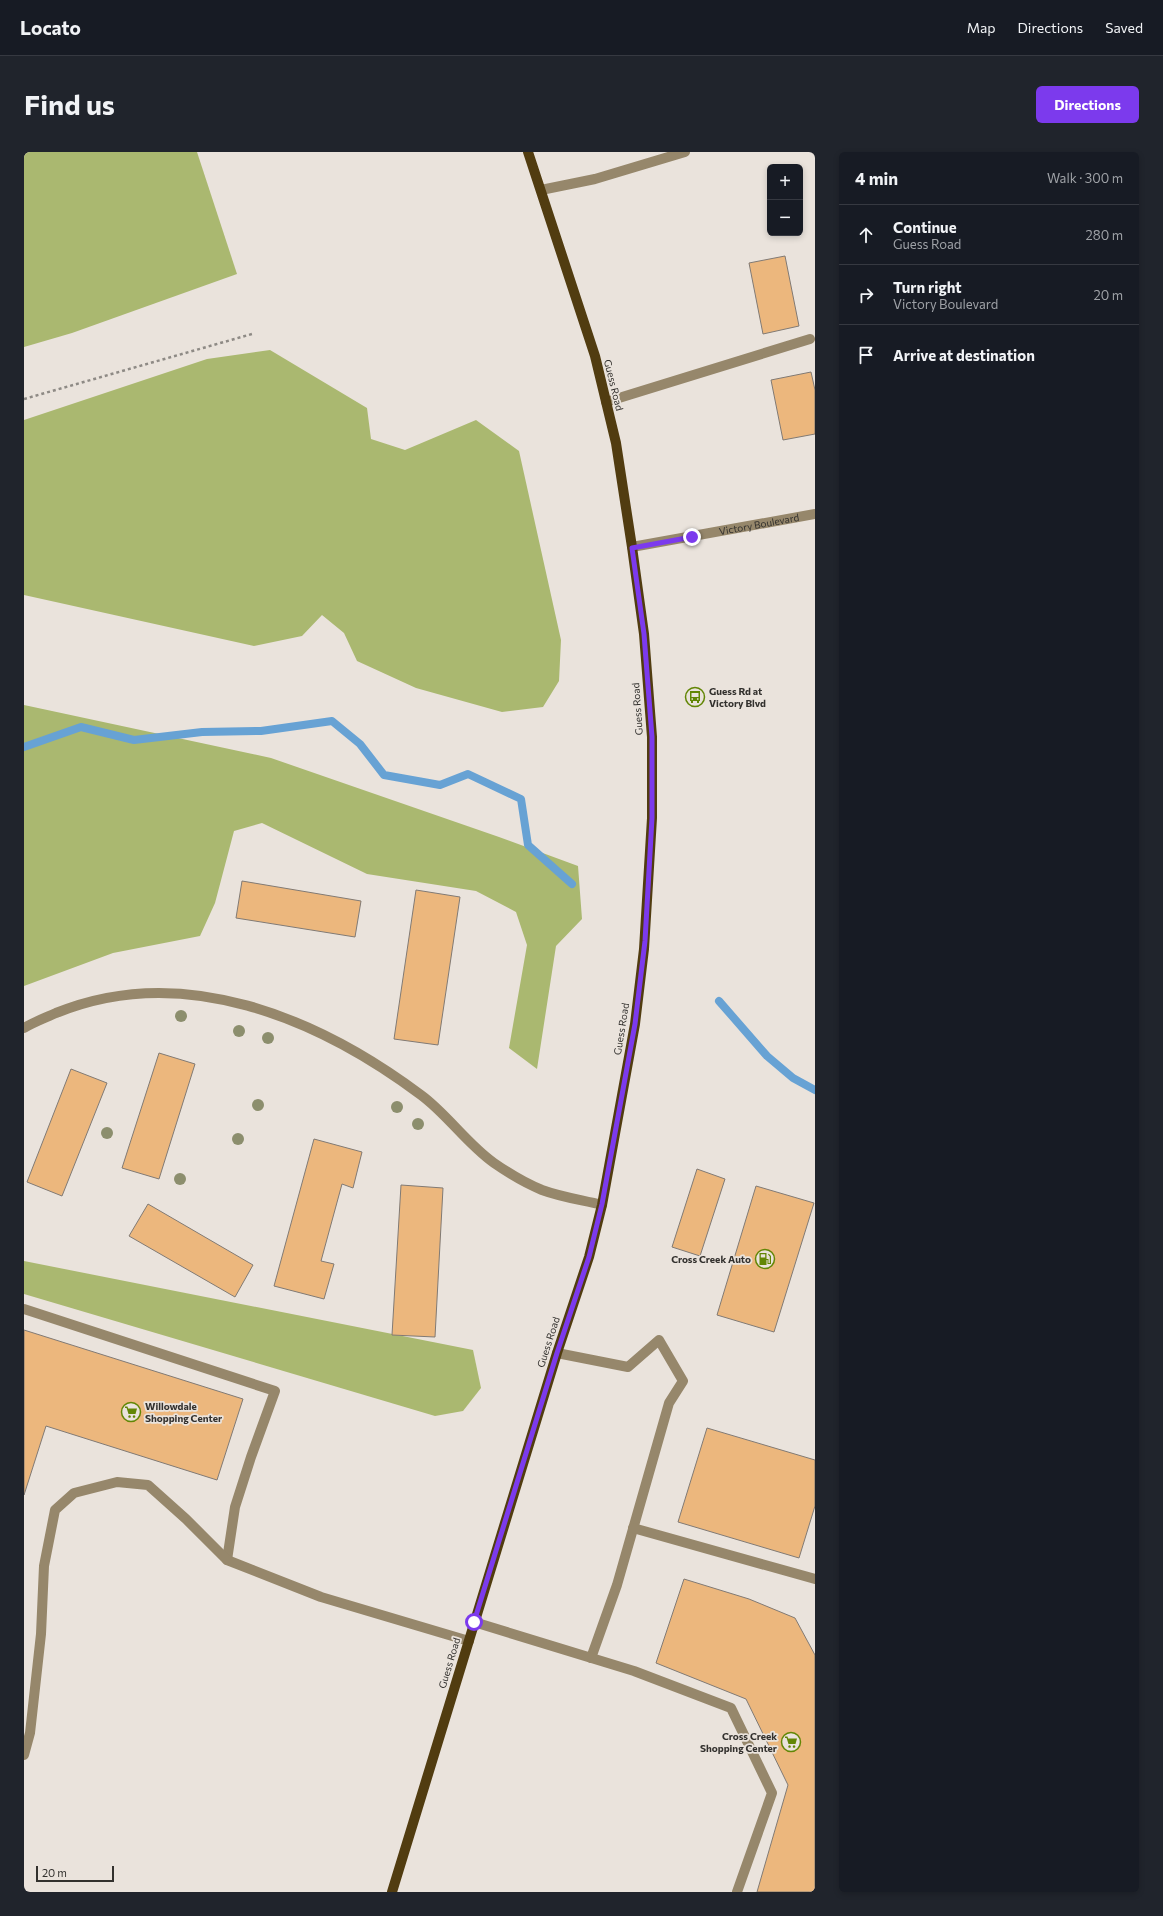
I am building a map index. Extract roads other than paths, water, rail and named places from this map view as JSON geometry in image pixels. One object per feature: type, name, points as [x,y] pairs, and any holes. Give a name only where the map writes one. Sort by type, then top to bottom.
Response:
[{"type":"main road","name":"Guess Road","points":[[392,1892],[557,1353],[589,1257],[602,1204],[635,1024],[644,956],[652,818],[652,737],[644,634],[632,548],[616,443],[595,356],[528,152]]},
{"type":"street","points":[[541,190],[596,179],[686,152]]},
{"type":"street","points":[[606,402],[810,339]]},
{"type":"street","name":"Victory Boulevard","points":[[632,548],[815,514]]},
{"type":"street","points":[[24,1028],[81,1003],[122,995],[166,993],[195,994],[236,1002],[281,1017],[321,1034],[375,1062],[425,1098],[494,1162],[542,1190],[602,1204]]},
{"type":"street","points":[[24,1309],[275,1391],[251,1456],[235,1507],[227,1560]]},
{"type":"street","points":[[557,1353],[628,1367],[659,1340],[683,1380],[668,1403],[617,1585],[590,1658]]},
{"type":"street","points":[[24,1756],[30,1733],[41,1634],[44,1566],[55,1510],[74,1493],[117,1482],[148,1485],[186,1519],[227,1560],[321,1597],[469,1641]]},
{"type":"street","points":[[633,1528],[815,1579]]},
{"type":"street","points":[[474,1622],[634,1671],[731,1708],[772,1793],[737,1892]]},
{"type":"waterway","points":[[24,747],[81,727],[134,740],[202,732],[261,731],[332,721],[360,744],[384,775],[440,785],[468,774],[521,799],[528,845],[572,884]]},
{"type":"waterway","points":[[719,1001],[767,1056],[793,1078],[815,1090]]},
{"type":"place","name":"Guess Rd at Victory Blvd","points":[[695,697]]},
{"type":"place","name":"Cross Creek Auto","points":[[765,1259]]},
{"type":"place","name":"Willowdale Shopping Center","points":[[131,1412]]},
{"type":"place","name":"Cross Creek Shopping Center","points":[[791,1742]]}]
